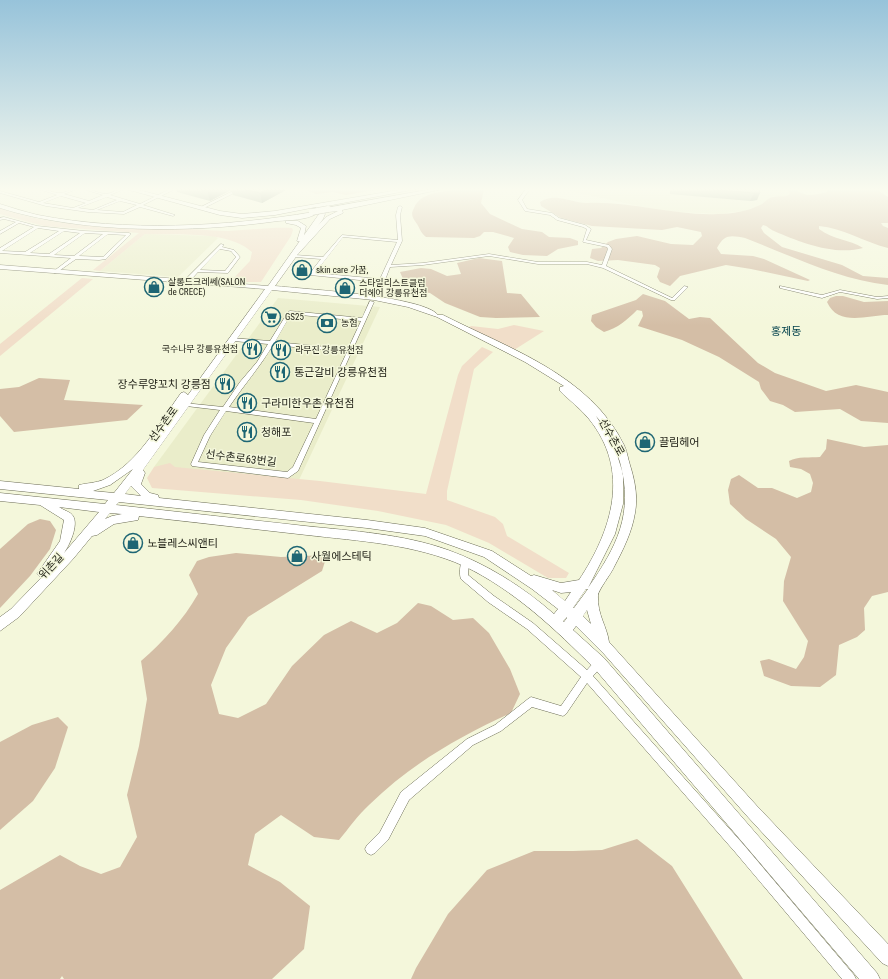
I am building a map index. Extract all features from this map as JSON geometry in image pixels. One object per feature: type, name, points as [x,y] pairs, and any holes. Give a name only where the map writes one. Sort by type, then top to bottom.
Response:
[{"type":"main road","points":[[300,241],[302,235]]},
{"type":"main road","points":[[295,254],[313,235]]},
{"type":"street","points":[[0,251],[25,235]]},
{"type":"street","points":[[26,253],[55,235]]},
{"type":"street","points":[[51,255],[80,235]]},
{"type":"street","points":[[56,272],[105,235]]},
{"type":"street","points":[[0,251],[76,258],[104,258],[128,235]]},
{"type":"street","points":[[230,338],[304,235]]},
{"type":"street","points":[[266,289],[295,254],[308,235]]},
{"type":"street","points":[[373,300],[390,266],[400,241],[400,235]]},
{"type":"street","points":[[587,235],[584,241],[608,246],[610,249],[604,267]]},
{"type":"street","points":[[383,281],[312,274],[342,236],[400,241]]},
{"type":"street","points":[[0,267],[186,282],[197,271],[221,247],[236,252],[238,257],[226,272],[197,271]]},
{"type":"street","points":[[295,254],[324,258]]},
{"type":"street","points":[[390,266],[423,264],[489,255],[531,262],[587,263],[604,267],[671,299],[686,287]]},
{"type":"street","name":"선수촌로","points":[[186,282],[373,300],[404,307],[435,318],[533,370],[559,386],[584,408],[625,458],[630,488],[628,520],[622,539],[603,577],[588,589],[561,626]]},
{"type":"street","points":[[782,287],[822,297],[840,291],[877,298],[888,297]]},
{"type":"street","name":"선수촌로63번길","points":[[226,408],[207,435],[194,464],[288,475],[296,469],[373,300]]},
{"type":"street","points":[[226,408],[242,383],[259,363],[290,312],[364,320]]},
{"type":"street","points":[[230,338],[350,351]]},
{"type":"street","name":"선수촌로","points":[[113,496],[151,454],[230,338]]},
{"type":"street","name":"선수촌로","points":[[113,496],[138,459],[230,338]]},
{"type":"street","points":[[186,404],[318,421]]},
{"type":"street","name":"선수촌로","points":[[588,589],[593,573],[617,516],[619,486],[617,468],[610,438]]},
{"type":"street","points":[[151,454],[137,478],[136,485],[147,496],[173,503]]},
{"type":"street","points":[[47,489],[93,488],[106,484],[125,471],[138,459]]},
{"type":"street","points":[[0,485],[367,524],[425,532],[488,554],[524,577],[571,613],[608,650],[752,811],[888,957]]},
{"type":"street","points":[[69,556],[113,496]]},
{"type":"street","points":[[0,497],[359,536],[406,544],[446,554],[489,573],[561,626],[599,663],[871,979]]},
{"type":"street","points":[[37,501],[69,518],[70,524],[66,543],[43,574]]},
{"type":"street","name":"위촌길","points":[[0,620],[103,509]]},
{"type":"street","points":[[0,625],[14,613],[96,529],[112,520],[124,517],[168,516]]},
{"type":"street","points":[[610,535],[622,539]]},
{"type":"street","points":[[465,563],[464,576],[491,599],[530,626],[587,676],[734,843],[850,979]]},
{"type":"street","points":[[524,577],[561,588],[588,589],[598,632],[608,650]]},
{"type":"street","points":[[371,850],[384,836],[405,796],[470,742],[498,728],[531,702],[563,711],[587,676],[599,663]]},
{"type":"shaded area","points":[[137,235],[144,235],[100,271],[93,270]]},
{"type":"shaded area","points":[[144,235],[214,236],[218,238],[178,277],[100,271]]},
{"type":"shaded area","points":[[196,235],[291,235],[261,282],[230,282],[250,261],[252,252],[242,245],[230,240]]},
{"type":"shaded area","points":[[424,235],[481,235],[474,238],[426,237]]},
{"type":"shaded area","points":[[502,235],[546,235],[549,237],[570,238],[578,241],[578,245],[558,249],[547,256],[523,255],[510,252],[508,247],[514,238]]},
{"type":"shaded area","points":[[702,235],[766,235],[782,247],[842,265],[863,276],[888,278],[888,285],[851,278],[797,259],[745,238],[736,236],[728,237],[722,240],[717,248],[721,254],[753,256],[764,259],[810,280],[808,281],[726,265],[680,276],[670,286],[660,282],[657,277],[660,268],[655,265],[618,260],[598,261],[590,258],[592,249],[601,248],[608,242],[616,239],[637,236],[671,244],[693,245]]},
{"type":"shaded area","points":[[784,235],[829,235],[863,248],[852,250],[829,249],[817,247]]},
{"type":"shaded area","points":[[852,235],[888,235],[888,248]]},
{"type":"shaded area","points":[[479,258],[502,261],[507,293],[521,294],[540,317],[480,317],[445,303],[430,293],[418,291],[406,286],[400,272],[421,268],[431,269],[447,276],[461,274],[457,263]]},
{"type":"shaded area","points":[[82,278],[93,279],[0,356],[0,344]]},
{"type":"shaded area","points":[[643,294],[665,301],[689,319],[700,317],[710,318],[758,363],[775,373],[826,391],[856,385],[888,392],[888,423],[861,421],[840,409],[795,412],[783,405],[770,401],[761,389],[759,382],[719,357],[682,340],[638,326],[643,316],[642,311],[637,310],[622,323],[604,332],[596,327],[591,321],[592,315],[636,300]]},
{"type":"shaded area","points":[[843,296],[864,302],[888,301],[888,315],[854,318],[838,315],[832,310],[827,302],[830,298]]},
{"type":"shaded area","points":[[278,298],[380,307],[299,480],[154,467]]},
{"type":"shaded area","points":[[514,325],[544,331],[514,350],[468,328],[471,326],[498,329]]},
{"type":"shaded area","points":[[482,347],[493,352],[474,369],[447,491],[447,500],[495,517],[503,524],[507,536],[569,573],[566,578],[548,578],[489,543],[446,525],[378,511],[301,500],[152,488],[147,478],[154,467],[170,463],[175,467],[320,481],[426,494],[458,375],[462,366]]},
{"type":"shaded area","points":[[39,378],[70,380],[64,400],[143,405],[127,420],[14,432],[0,416],[0,389],[19,387]]},
{"type":"shaded area","points":[[827,439],[864,447],[888,445],[888,592],[872,596],[864,608],[865,630],[857,637],[839,645],[836,675],[820,687],[791,686],[764,676],[760,661],[769,659],[796,669],[804,657],[808,641],[783,601],[784,581],[791,557],[776,539],[746,519],[730,504],[728,490],[731,479],[739,475],[758,488],[772,488],[797,498],[811,492],[813,483],[810,474],[801,469],[790,467],[789,461],[800,458],[820,457],[826,449]]},
{"type":"shaded area","points":[[40,519],[50,521],[56,530],[50,549],[30,576],[0,608],[0,549],[28,524]]},
{"type":"shaded area","points":[[236,553],[281,557],[327,555],[322,571],[248,617],[226,648],[211,685],[219,714],[238,718],[266,704],[292,666],[324,635],[351,621],[377,633],[397,623],[418,603],[431,606],[453,620],[473,618],[489,633],[510,669],[520,694],[511,713],[472,732],[418,764],[385,790],[365,809],[339,840],[314,837],[281,815],[255,834],[248,865],[280,882],[310,906],[304,949],[272,979],[64,979],[62,976],[60,979],[0,979],[0,890],[60,855],[80,866],[101,874],[120,867],[137,837],[127,795],[139,746],[147,699],[141,661],[158,646],[172,630],[186,613],[198,594],[189,575],[197,561],[209,557]]},
{"type":"shaded area","points":[[58,717],[68,727],[55,768],[33,801],[0,830],[0,742],[32,725]]},
{"type":"shaded area","points":[[637,839],[672,866],[743,979],[411,979],[448,914],[487,870],[534,851],[602,850]]},
{"type":"place","name":"skin care 가꿈,","points":[[302,270]]},
{"type":"place","name":"살롱드크레쎄(SALON de CRECE)","points":[[154,287]]},
{"type":"place","name":"스타일리스트클럽 더헤어 강릉유천점","points":[[345,288]]},
{"type":"place","name":"GS25","points":[[271,317]]},
{"type":"place","name":"농협","points":[[327,323]]},
{"type":"place","name":"국수나무 강릉유천점","points":[[252,349]]},
{"type":"place","name":"라무진 강릉유천점","points":[[281,350]]},
{"type":"place","name":"통근갈비 강릉유천점","points":[[280,372]]},
{"type":"place","name":"장수루양꼬치 강릉점","points":[[225,384]]},
{"type":"place","name":"구라미한우촌 유천점","points":[[247,403]]},
{"type":"place","name":"청해포","points":[[247,432]]},
{"type":"place","name":"끌림헤어","points":[[645,442]]},
{"type":"place","name":"노블레스씨앤티","points":[[133,543]]},
{"type":"place","name":"사월에스테틱","points":[[297,556]]},
{"type":"district","name":"홍제동","points":[[786,331]]}]
